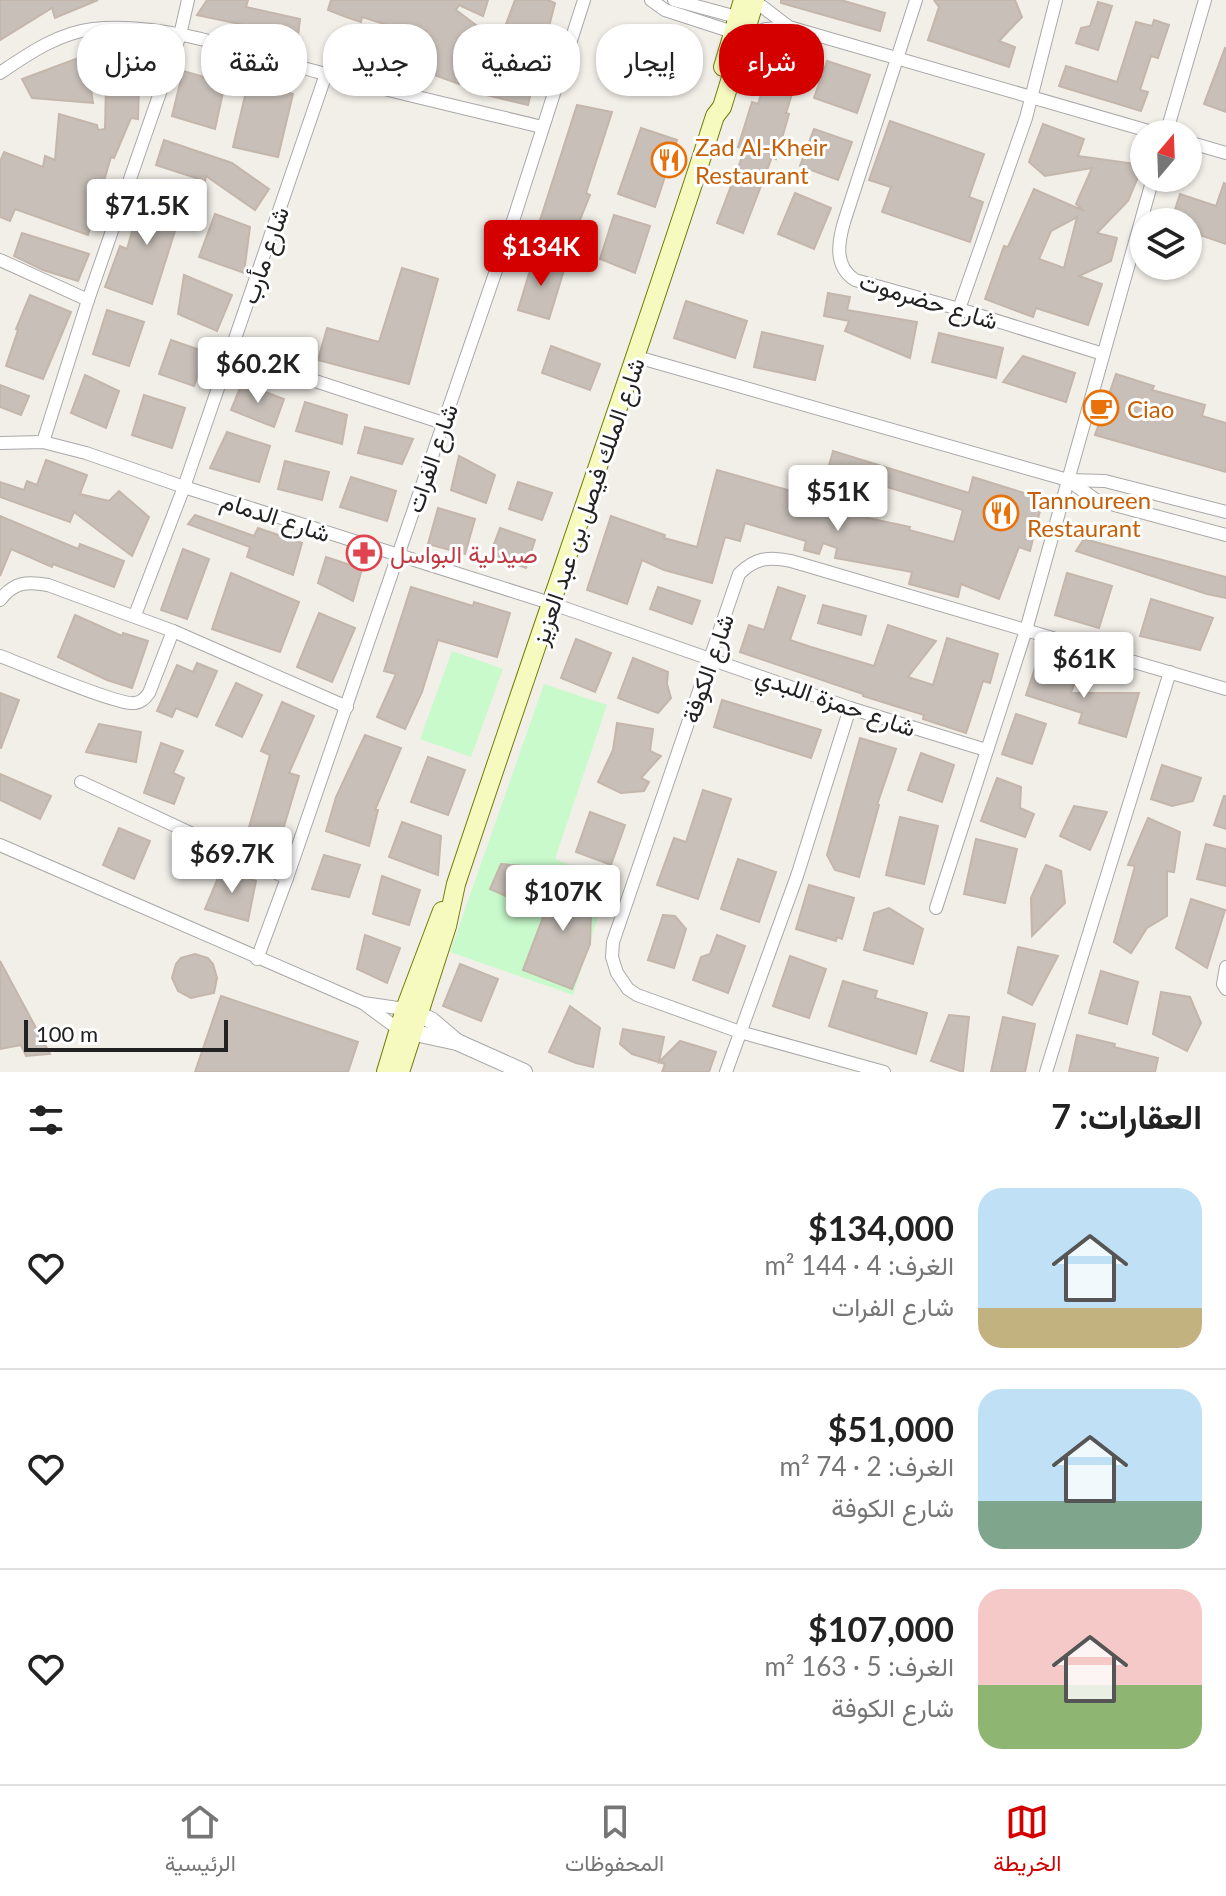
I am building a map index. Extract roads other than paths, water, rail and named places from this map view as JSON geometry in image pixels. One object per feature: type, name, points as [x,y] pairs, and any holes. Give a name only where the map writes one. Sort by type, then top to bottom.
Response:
[{"type":"main road","name":"شارع الملك فيصل بن عبد العزيز","points":[[386,1072],[405,1032],[436,922],[456,884],[637,357],[715,116],[714,105],[745,15]]},
{"type":"main road","name":"شارع الملك فيصل بن عبد العزيز","points":[[400,1072],[405,1032]]},
{"type":"street","points":[[183,24],[188,0]]},
{"type":"street","name":"شارع الفرات","points":[[257,959],[347,707],[512,224],[584,0]]},
{"type":"street","points":[[653,0],[665,10],[745,15]]},
{"type":"street","points":[[674,0],[778,24]]},
{"type":"street","name":"شارع حضرموت","points":[[916,0],[839,240],[840,260],[845,272],[855,280],[1103,354]]},
{"type":"street","points":[[959,309],[1032,97],[1056,0]]},
{"type":"street","points":[[1170,120],[1205,0]]},
{"type":"street","points":[[0,73],[60,38],[77,33]]},
{"type":"street","points":[[185,36],[323,73]]},
{"type":"street","points":[[824,37],[1130,126]]},
{"type":"street","name":"شارع مأرب","points":[[135,615],[184,487],[323,83]]},
{"type":"street","points":[[43,442],[88,300],[159,96]]},
{"type":"street","points":[[416,96],[542,127]]},
{"type":"street","points":[[1202,146],[1226,153]]},
{"type":"street","points":[[936,908],[1026,630],[1149,192]]},
{"type":"street","points":[[0,260],[88,300]]},
{"type":"street","points":[[230,353],[443,423]]},
{"type":"street","points":[[637,357],[1068,480],[1105,481],[1226,512]]},
{"type":"street","name":"شارع الدمام","points":[[0,443],[43,442],[86,453],[550,603]]},
{"type":"street","points":[[1068,480],[1096,500],[1226,535]]},
{"type":"street","name":"شارع الكوفة","points":[[884,1072],[740,1032],[637,995],[620,980],[612,957],[613,942],[739,574],[748,565],[768,558],[791,561],[1226,689]]},
{"type":"street","points":[[0,600],[17,584],[32,582],[48,585],[135,615],[347,707]]},
{"type":"street","name":"شارع حمزة اللبدي","points":[[550,603],[850,708],[986,750]]},
{"type":"street","points":[[0,656],[112,698],[137,703],[149,693],[173,631]]},
{"type":"street","points":[[1046,1072],[1170,672]]},
{"type":"street","points":[[726,1072],[797,876],[850,708]]},
{"type":"street","points":[[81,782],[287,878]]},
{"type":"street","points":[[0,845],[363,1003],[405,1032],[457,1042],[524,1072]]},
{"type":"street","points":[[1226,967],[1223,984],[1226,989]]},
{"type":"street","points":[[363,1003],[412,1012],[431,1020],[457,1042]]},
{"type":"place","name":"Zad Al-Kheir Restaurant","points":[[669,160]]},
{"type":"place","name":"Ciao","points":[[1101,408]]},
{"type":"place","name":"Tannoureen Restaurant","points":[[1001,513]]},
{"type":"place","name":"صيدلية البواسل","points":[[364,553]]}]
